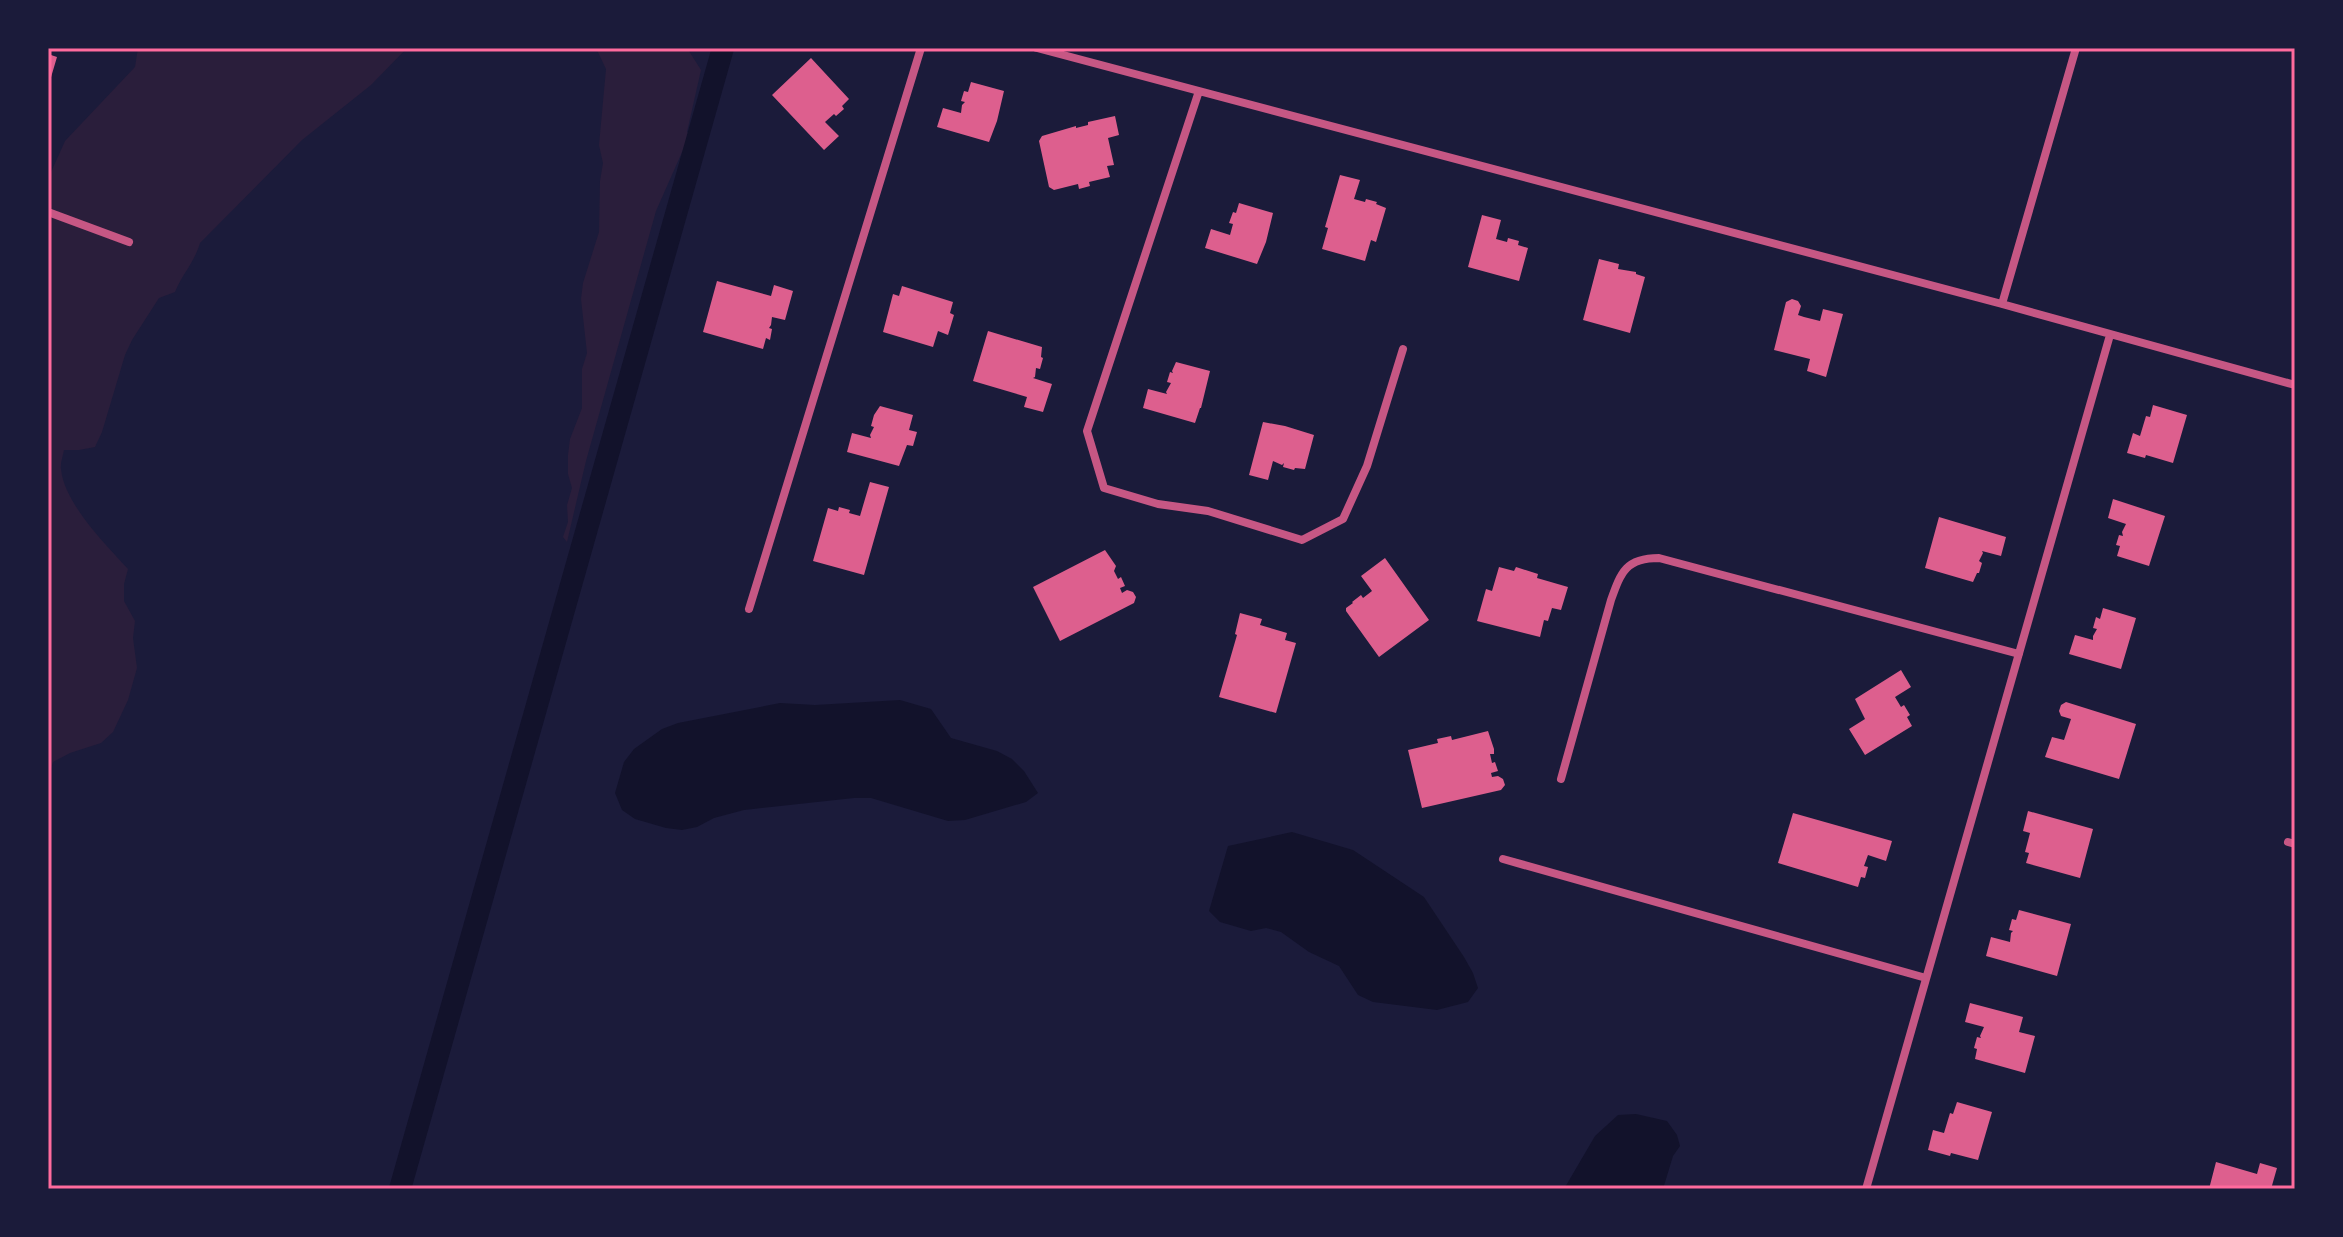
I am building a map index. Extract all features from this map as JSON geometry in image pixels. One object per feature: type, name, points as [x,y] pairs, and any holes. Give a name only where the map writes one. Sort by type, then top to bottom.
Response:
[{"type":"street","points":[[749,609],[921,48]]},
{"type":"street","points":[[1037,48],[2002,304],[2295,385]]},
{"type":"street","points":[[2002,304],[2076,48]]},
{"type":"street","points":[[1199,91],[1087,431],[1104,488],[1158,504],[1208,511],[1302,540],[1343,519],[1367,466],[1403,349]]},
{"type":"street","points":[[48,212],[129,242]]},
{"type":"street","points":[[1866,1189],[2110,335]]},
{"type":"street","points":[[1561,779],[1620,574],[1642,558],[1659,558],[2019,654]]},
{"type":"street","points":[[1503,859],[1926,978]]},
{"type":"shaded area","points":[[138,48],[407,48],[371,85],[302,140],[200,243],[175,292],[159,298],[132,340],[95,447],[64,450],[61,469],[70,496],[87,523],[128,569],[124,601],[135,621],[133,638],[137,668],[128,700],[113,732],[101,743],[53,762],[48,779],[48,179],[65,141],[135,67]]},
{"type":"shaded area","points":[[596,48],[687,48],[701,70],[687,132],[690,134],[656,211],[586,461],[567,542],[563,537],[572,488],[568,455],[570,439],[582,408],[582,369],[587,353],[581,299],[599,232],[603,163],[599,145],[606,69]]},
{"type":"shaded area","points":[[900,700],[931,709],[951,738],[997,751],[1012,759],[1038,793],[1026,802],[965,820],[948,821],[871,798],[854,798],[744,810],[682,830],[635,819],[622,810],[615,793],[624,762],[634,749],[662,729],[678,723],[780,703],[815,705]]},
{"type":"shaded area","points":[[1292,832],[1353,850],[1424,897],[1473,973],[1478,988],[1468,1002],[1437,1010],[1373,1002],[1358,995],[1339,966],[1309,952],[1281,932],[1266,928],[1251,931],[1220,922],[1209,911],[1228,846]]},
{"type":"shaded area","points":[[1636,1114],[1667,1121],[1677,1135],[1680,1146],[1673,1156],[1663,1189],[1564,1189],[1595,1136],[1618,1115]]},
{"type":"building","points":[[48,54],[57,57],[49,84],[48,84]]},
{"type":"building","points":[[811,58],[849,99],[842,106],[844,109],[825,122],[839,136],[824,150],[772,95]]},
{"type":"building","points":[[971,82],[1004,91],[989,142],[937,127],[943,108],[961,113],[965,102],[961,101],[964,91],[968,92]]},
{"type":"building","points":[[1115,116],[1119,135],[1108,138],[1114,165],[1107,166],[1110,177],[1089,182],[1090,186],[1079,189],[1078,184],[1054,190],[1049,187],[1039,141],[1042,136]]},
{"type":"building","points":[[1340,175],[1360,180],[1354,199],[1377,202],[1386,208],[1376,242],[1371,240],[1365,261],[1322,249]]},
{"type":"building","points":[[1239,203],[1273,213],[1257,264],[1205,248],[1211,229],[1230,235],[1233,224],[1229,223]]},
{"type":"building","points":[[1482,215],[1501,220],[1496,239],[1519,241],[1518,245],[1528,248],[1519,281],[1468,267]]},
{"type":"building","points":[[1599,259],[1619,264],[1618,269],[1645,277],[1630,333],[1583,320]]},
{"type":"building","points":[[717,281],[771,296],[774,285],[793,291],[785,320],[772,317],[770,340],[766,338],[763,349],[703,332]]},
{"type":"building","points":[[902,286],[953,302],[950,313],[954,315],[948,335],[938,331],[933,347],[883,332],[893,294],[899,296]]},
{"type":"building","points":[[1792,299],[1801,306],[1798,315],[1804,317],[1820,321],[1823,309],[1843,314],[1826,377],[1807,371],[1810,359],[1774,350],[1786,302]]},
{"type":"building","points":[[988,331],[1042,347],[1040,369],[1036,368],[1033,378],[1052,384],[1043,412],[1024,407],[1027,397],[973,381]]},
{"type":"building","points":[[1176,362],[1210,371],[1195,423],[1143,408],[1148,389],[1167,394],[1171,383],[1167,382]]},
{"type":"building","points":[[2153,405],[2187,415],[2173,463],[2127,453],[2133,433],[2140,436]]},
{"type":"building","points":[[880,406],[913,415],[909,430],[917,432],[913,446],[907,445],[899,466],[847,452],[852,433],[871,438],[874,415]]},
{"type":"building","points":[[1263,422],[1314,435],[1305,469],[1294,470],[1283,467],[1284,463],[1273,461],[1268,480],[1249,475]]},
{"type":"building","points":[[870,482],[889,487],[864,575],[813,561],[828,508],[838,511],[839,507],[860,516]]},
{"type":"building","points":[[2113,499],[2165,516],[2149,566],[2117,556],[2120,546],[2116,545],[2119,535],[2123,536],[2126,524],[2108,518]]},
{"type":"building","points":[[1939,517],[2006,537],[2001,556],[1982,551],[1979,561],[1982,563],[1973,582],[1925,568]]},
{"type":"building","points":[[1105,550],[1116,566],[1114,571],[1118,579],[1121,577],[1125,586],[1120,588],[1122,593],[1127,590],[1133,592],[1136,597],[1134,603],[1060,641],[1033,587]]},
{"type":"building","points":[[1385,558],[1429,620],[1379,657],[1346,608],[1361,595],[1363,598],[1372,591],[1361,576]]},
{"type":"building","points":[[1499,567],[1514,571],[1516,567],[1538,574],[1537,578],[1568,587],[1561,610],[1552,608],[1548,621],[1544,620],[1540,637],[1477,621],[1486,589],[1492,591]]},
{"type":"building","points":[[2103,608],[2136,618],[2121,669],[2069,654],[2075,635],[2093,640],[2097,629],[2093,628],[2096,617],[2100,619]]},
{"type":"building","points":[[1240,613],[1262,619],[1260,625],[1287,633],[1285,640],[1296,643],[1276,713],[1219,697],[1237,635]]},
{"type":"building","points":[[1901,670],[1911,687],[1895,697],[1910,715],[1907,717],[1912,726],[1865,755],[1849,729],[1865,719],[1855,699]]},
{"type":"building","points":[[2066,702],[2136,724],[2119,779],[2045,757],[2052,737],[2064,740],[2071,719],[2061,716],[2059,711]]},
{"type":"building","points":[[1488,731],[1494,749],[1494,754],[1490,754],[1492,763],[1495,762],[1498,771],[1491,773],[1492,777],[1503,779],[1505,785],[1501,790],[1422,808],[1408,750],[1438,743],[1437,739],[1451,736],[1452,740]]},
{"type":"building","points":[[2028,811],[2093,829],[2080,878],[2026,863],[2029,853],[2025,852],[2030,833],[2023,831]]},
{"type":"building","points":[[1793,813],[1892,841],[1886,861],[1868,855],[1864,866],[1868,867],[1865,878],[1861,877],[1858,887],[1778,863]]},
{"type":"building","points":[[2019,910],[2071,924],[2057,976],[1986,956],[1991,937],[2010,942],[2012,919],[2016,920]]},
{"type":"building","points":[[1970,1003],[2023,1017],[2019,1032],[2035,1036],[2025,1073],[1975,1059],[1977,1037],[1981,1038],[1984,1027],[1965,1022]]},
{"type":"building","points":[[1957,1102],[1992,1112],[1978,1160],[1928,1150],[1933,1130],[1944,1133]]},
{"type":"building","points":[[2216,1162],[2257,1174],[2260,1163],[2277,1168],[2271,1189],[2209,1189]]},
{"type":"waterway","points":[[400,1189],[723,48]]}]
